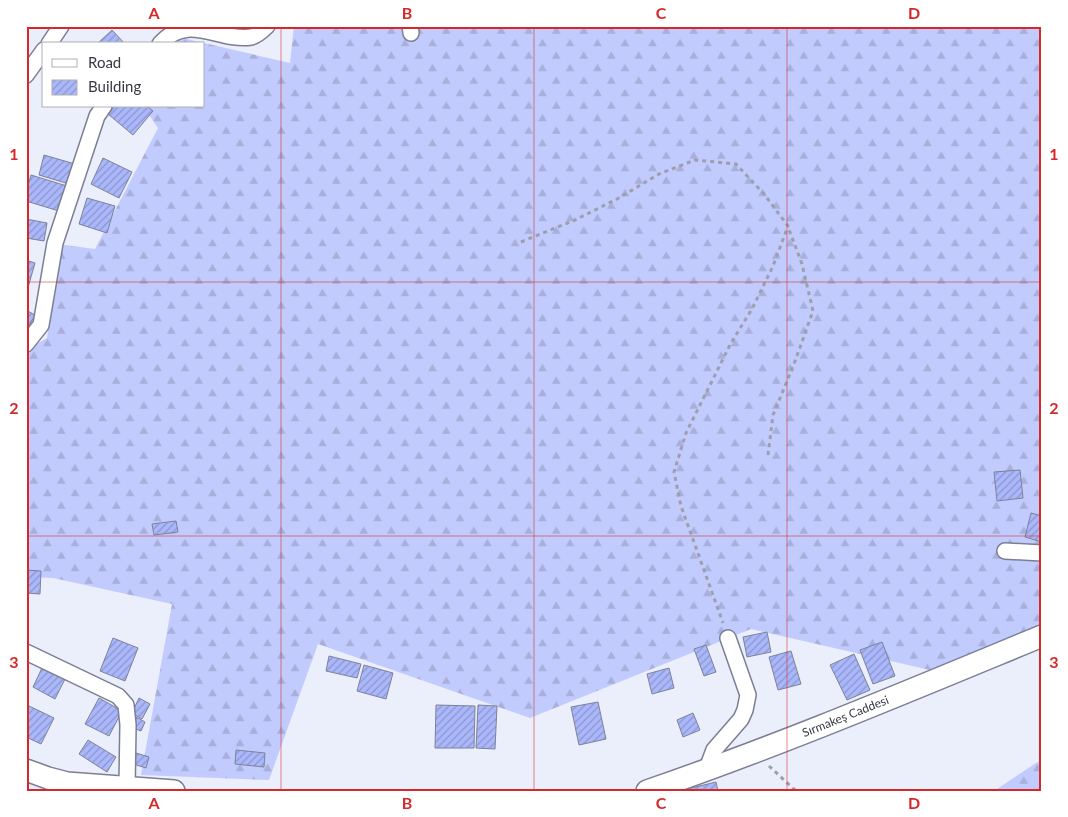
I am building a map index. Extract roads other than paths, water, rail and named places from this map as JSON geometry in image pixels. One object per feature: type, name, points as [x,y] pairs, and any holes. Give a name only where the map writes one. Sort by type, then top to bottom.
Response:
[{"type":"main road","name":"Sırmakeş Caddesi","points":[[647,791],[900,695],[1042,636]]},
{"type":"main road","points":[[26,770],[67,787],[127,787],[174,791]]},
{"type":"street","points":[[49,42],[61,26]]},
{"type":"street","points":[[162,42],[173,32],[194,29],[214,31],[238,37],[253,37],[267,26]]},
{"type":"street","points":[[26,75],[42,53]]},
{"type":"street","points":[[26,344],[41,325],[55,243],[97,116],[103,108]]},
{"type":"street","points":[[1005,551],[1042,553]]},
{"type":"street","points":[[706,770],[714,750],[741,719],[748,695],[728,638]]},
{"type":"street","points":[[26,652],[118,696],[126,705],[128,725],[127,787]]}]
